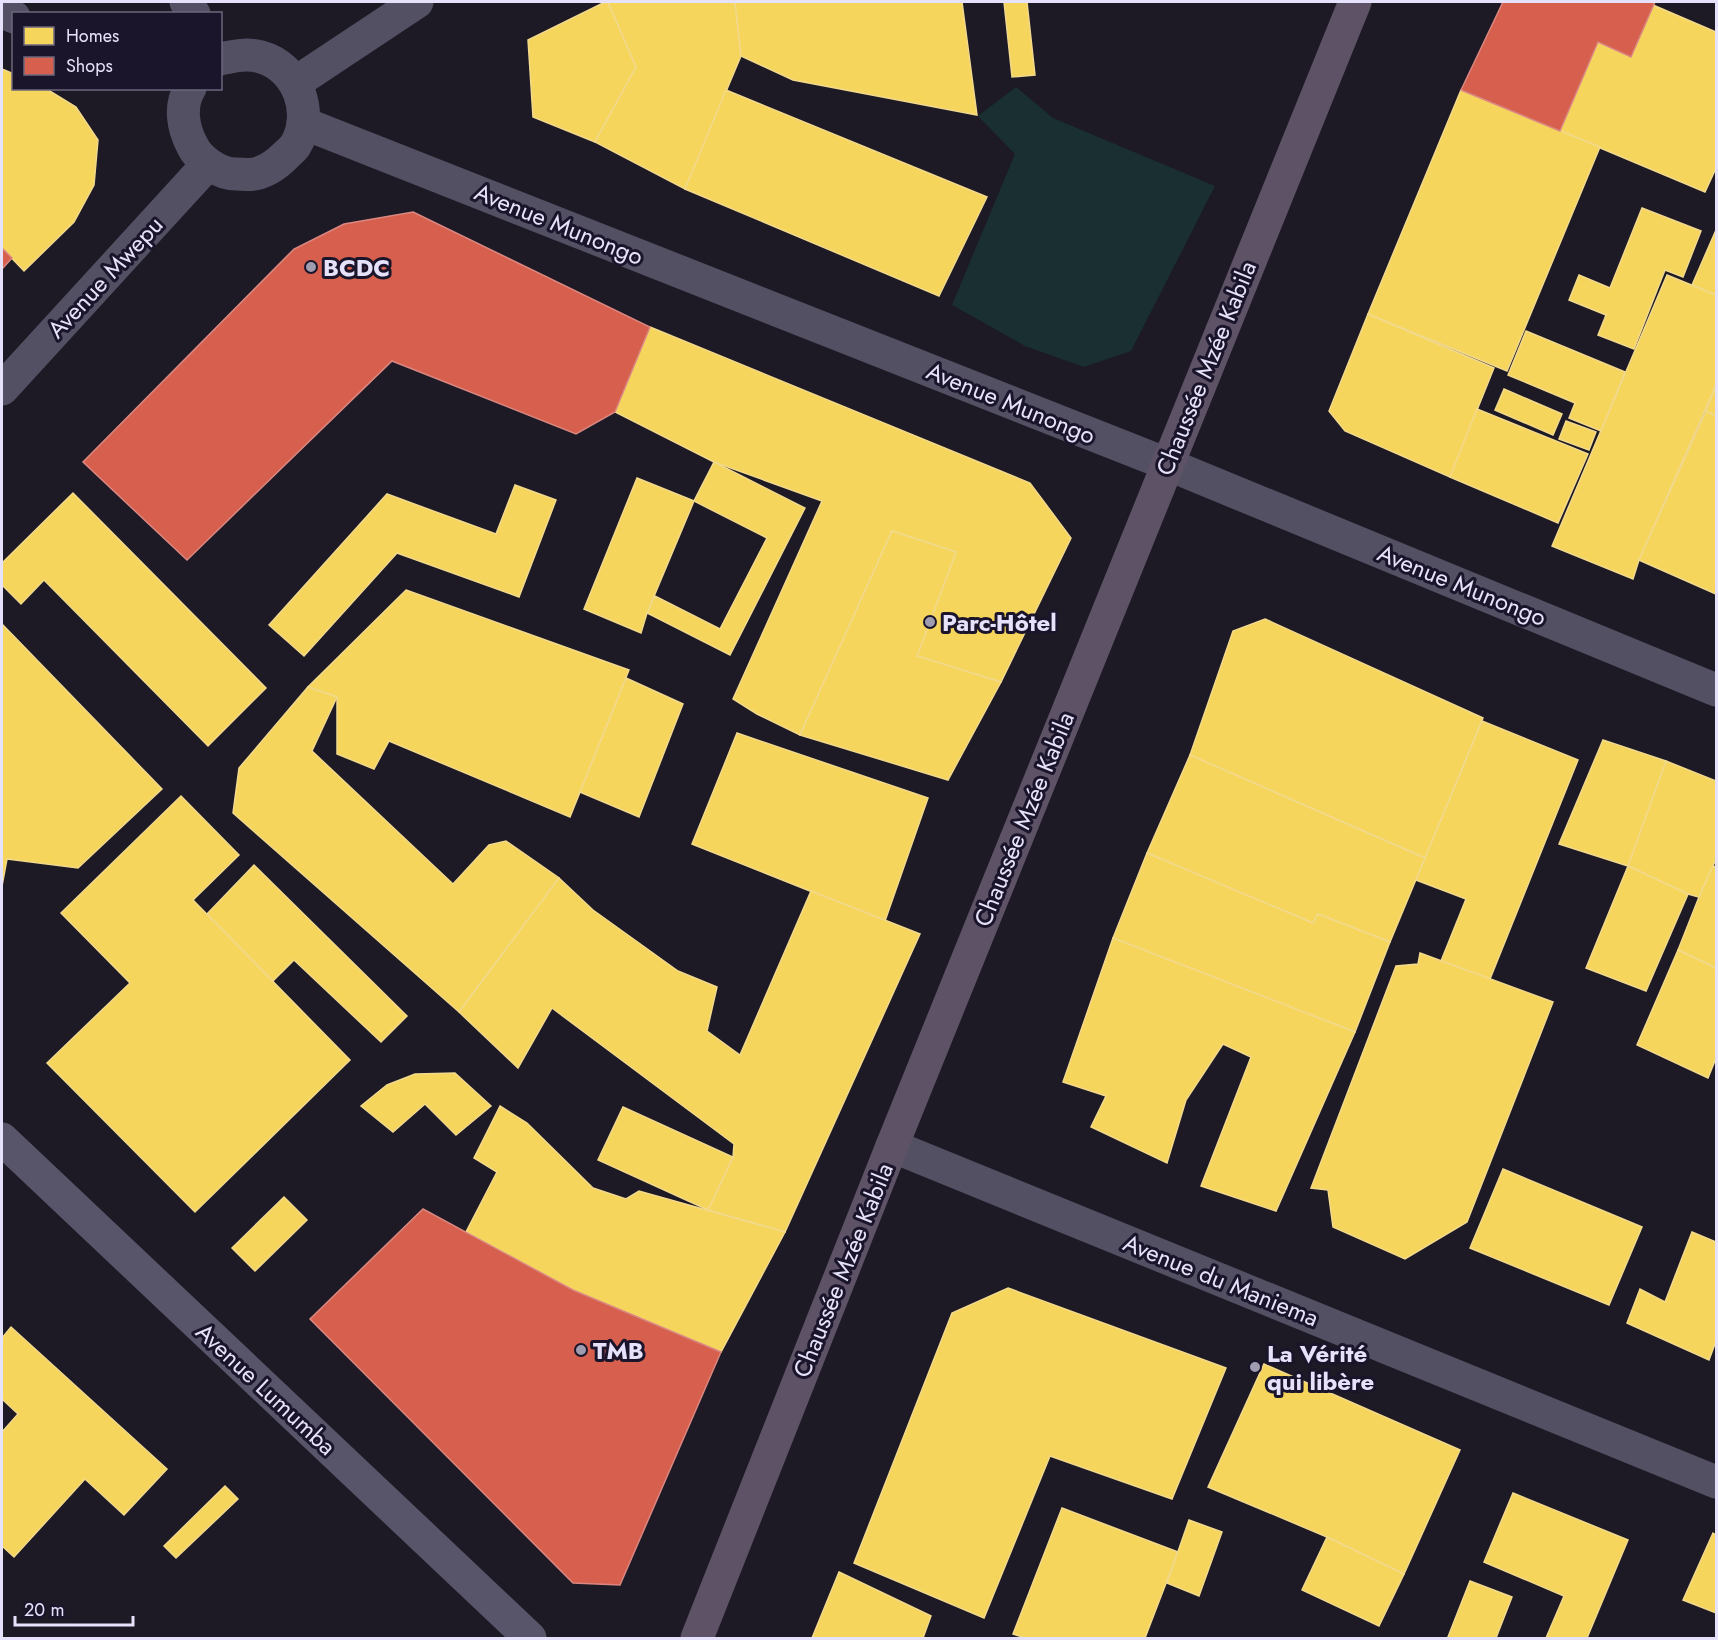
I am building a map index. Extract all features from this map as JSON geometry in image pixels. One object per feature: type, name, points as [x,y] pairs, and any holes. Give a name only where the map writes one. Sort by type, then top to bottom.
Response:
[{"type":"highway","name":"Chaussée Mzée Kabila","points":[[697,1638],[892,1146],[1355,2]]},
{"type":"main road","name":"Avenue Lumumba","points":[[2,1139],[530,1638]]},
{"type":"street","points":[[296,82],[417,2]]},
{"type":"street","points":[[185,90],[183,112],[185,132],[194,150],[208,164],[231,174],[255,174],[277,164],[295,146],[303,123],[303,102],[296,82],[281,67],[262,57],[241,54],[222,59]]},
{"type":"street","name":"Avenue Munongo","points":[[303,123],[1167,464],[1716,690]]},
{"type":"street","name":"Avenue Mwepu","points":[[2,389],[208,164]]},
{"type":"street","name":"Avenue du Maniema","points":[[892,1146],[1716,1482]]},
{"type":"green space","points":[[1016,87],[1053,118],[1215,186],[1131,351],[1084,367],[1025,346],[952,305],[1015,154],[978,116]]},
{"type":"building: Homes","points":[[608,2],[636,67],[595,142],[533,117],[528,40]]},
{"type":"building: Homes","points":[[608,2],[735,2],[741,56],[685,189],[595,142],[636,67]]},
{"type":"building: Homes","points":[[735,2],[962,2],[977,115],[793,80],[741,56]]},
{"type":"building: Homes","points":[[1004,2],[1027,2],[1035,75],[1012,77]]},
{"type":"building: Homes","points":[[1653,5],[1716,32],[1716,168],[1705,192],[1560,131],[1598,42],[1631,57]]},
{"type":"building: Homes","points":[[2,69],[12,73],[12,90],[48,90],[76,107],[98,140],[94,185],[74,222],[24,271],[2,248]]},
{"type":"building: Homes","points":[[726,90],[987,197],[939,296],[685,189]]},
{"type":"building: Homes","points":[[1461,90],[1600,147],[1507,371],[1368,314]]},
{"type":"building: Homes","points":[[1642,208],[1701,231],[1683,277],[1665,270],[1634,349],[1598,335],[1606,315],[1569,300],[1579,275],[1610,288]]},
{"type":"building: Homes","points":[[1716,230],[1716,295],[1692,285]]},
{"type":"building: Homes","points":[[1667,275],[1716,295],[1716,385],[1639,560],[1633,579],[1552,546]]},
{"type":"building: Homes","points":[[1368,314],[1494,368],[1450,477],[1345,431],[1329,411]]},
{"type":"building: Homes","points":[[650,327],[1030,483],[1071,538],[1001,682],[917,656],[956,552],[892,531],[800,735],[757,714],[733,699],[822,501],[714,462],[615,412]]},
{"type":"building: Homes","points":[[1526,331],[1625,372],[1601,431],[1569,418],[1575,403],[1508,375]]},
{"type":"building: Homes","points":[[1716,385],[1716,416],[1706,411]]},
{"type":"building: Homes","points":[[1504,389],[1562,414],[1553,435],[1495,410]]},
{"type":"building: Homes","points":[[1477,409],[1588,454],[1558,523],[1450,477]]},
{"type":"building: Homes","points":[[1706,411],[1716,416],[1716,594],[1639,560]]},
{"type":"building: Homes","points":[[1566,421],[1596,432],[1589,450],[1559,439]]},
{"type":"building: Homes","points":[[714,462],[805,508],[730,655],[647,613],[655,596],[720,629],[767,538],[694,501]]},
{"type":"building: Homes","points":[[637,478],[694,501],[647,613],[641,633],[584,609]]},
{"type":"building: Homes","points":[[515,485],[556,500],[519,597],[397,553],[304,656],[269,625],[387,494],[496,534]]},
{"type":"building: Homes","points":[[73,493],[266,688],[208,746],[44,580],[21,604],[2,585],[2,563]]},
{"type":"building: Homes","points":[[892,531],[956,552],[917,656],[1001,682],[948,780],[800,735]]},
{"type":"building: Homes","points":[[406,590],[629,670],[570,817],[389,741],[374,769],[337,754],[337,697],[308,687]]},
{"type":"building: Homes","points":[[1265,619],[1483,718],[1425,858],[1190,755],[1233,631]]},
{"type":"building: Homes","points":[[2,624],[162,789],[78,868],[7,859],[2,886]]},
{"type":"building: Homes","points":[[626,678],[683,704],[639,817],[580,792]]},
{"type":"building: Homes","points":[[308,687],[337,697],[312,751],[453,884],[489,845],[506,841],[559,878],[459,1012],[233,813],[239,768]]},
{"type":"building: Homes","points":[[1482,721],[1578,760],[1490,979],[1441,961],[1466,899],[1416,880]]},
{"type":"building: Homes","points":[[737,733],[928,798],[885,921],[692,844]]},
{"type":"building: Homes","points":[[1603,740],[1666,761],[1628,866],[1559,844]]},
{"type":"building: Homes","points":[[1190,755],[1425,858],[1390,942],[1318,914],[1313,923],[1147,853]]},
{"type":"building: Homes","points":[[1666,761],[1716,781],[1716,859],[1699,897],[1628,866]]},
{"type":"building: Homes","points":[[181,796],[239,855],[193,900],[350,1060],[195,1212],[47,1063],[130,983],[61,913]]},
{"type":"building: Homes","points":[[1147,853],[1313,923],[1318,914],[1390,942],[1355,1032],[1113,938]]},
{"type":"building: Homes","points":[[254,865],[407,1016],[381,1042],[294,960],[273,981],[207,914]]},
{"type":"building: Homes","points":[[1628,866],[1688,894],[1646,991],[1586,968]]},
{"type":"building: Homes","points":[[1713,866],[1716,867],[1716,968],[1678,950]]},
{"type":"building: Homes","points":[[559,878],[593,910],[678,971],[717,987],[707,1031],[740,1055],[811,891],[920,934],[785,1232],[708,1210],[733,1157],[734,1144],[552,1008],[518,1068],[459,1012]]},
{"type":"building: Homes","points":[[1113,938],[1355,1032],[1276,1211],[1201,1186],[1251,1057],[1223,1044],[1186,1100],[1167,1163],[1091,1127],[1106,1096],[1063,1082]]},
{"type":"building: Homes","points":[[1678,950],[1716,968],[1716,1058],[1708,1078],[1637,1045]]},
{"type":"building: Homes","points":[[1420,953],[1553,1002],[1467,1222],[1405,1259],[1333,1227],[1328,1190],[1311,1188],[1396,966],[1418,964]]},
{"type":"building: Homes","points":[[455,1073],[491,1106],[456,1135],[425,1104],[393,1132],[361,1106],[387,1085],[415,1074]]},
{"type":"building: Homes","points":[[500,1106],[527,1123],[593,1188],[626,1199],[639,1191],[785,1232],[721,1352],[573,1290],[466,1232],[497,1172],[474,1158]]},
{"type":"building: Homes","points":[[623,1107],[733,1157],[708,1210],[598,1160]]},
{"type":"building: Homes","points":[[1503,1169],[1642,1227],[1609,1305],[1470,1248]]},
{"type":"building: Homes","points":[[284,1197],[307,1220],[255,1271],[232,1248]]},
{"type":"building: Homes","points":[[1692,1232],[1716,1242],[1716,1341],[1709,1360],[1627,1323],[1640,1289],[1665,1302]]},
{"type":"building: Homes","points":[[1008,1288],[1226,1368],[1172,1499],[1050,1456],[984,1618],[854,1563],[952,1313]]},
{"type":"building: Homes","points":[[11,1327],[167,1469],[124,1515],[85,1479],[14,1557],[2,1546],[2,1432],[18,1414],[2,1399],[2,1338]]},
{"type":"building: Homes","points":[[1264,1364],[1460,1450],[1404,1574],[1327,1537],[1208,1487]]},
{"type":"building: Homes","points":[[225,1486],[238,1499],[176,1558],[164,1546]]},
{"type":"building: Homes","points":[[1513,1493],[1628,1540],[1587,1638],[1546,1638],[1564,1596],[1484,1562]]},
{"type":"building: Homes","points":[[1062,1508],[1178,1552],[1145,1638],[1025,1638],[1013,1634]]},
{"type":"building: Homes","points":[[1189,1520],[1222,1532],[1199,1596],[1167,1583]]},
{"type":"building: Homes","points":[[1713,1533],[1716,1535],[1716,1613],[1683,1600]]},
{"type":"building: Homes","points":[[1327,1537],[1404,1574],[1379,1626],[1302,1590]]},
{"type":"building: Homes","points":[[839,1572],[931,1616],[923,1638],[812,1638]]},
{"type":"building: Homes","points":[[1470,1581],[1512,1597],[1496,1638],[1448,1637]]},
{"type":"building: Shops","points":[[1503,2],[1655,2],[1631,57],[1598,42],[1560,131],[1461,90]]},
{"type":"building: Shops","points":[[413,212],[650,327],[615,412],[576,434],[392,361],[187,560],[83,462],[294,249],[344,224]]},
{"type":"building: Shops","points":[[2,248],[12,258],[2,269]]},
{"type":"building: Shops","points":[[423,1209],[573,1290],[721,1352],[620,1585],[573,1583],[310,1319]]},
{"type":"place","name":"BCDC","points":[[311,267]]},
{"type":"place","name":"Parc-Hôtel","points":[[930,622]]},
{"type":"place","name":"TMB","points":[[581,1350]]},
{"type":"place","name":"La Vérité qui libère","points":[[1255,1367]]}]
